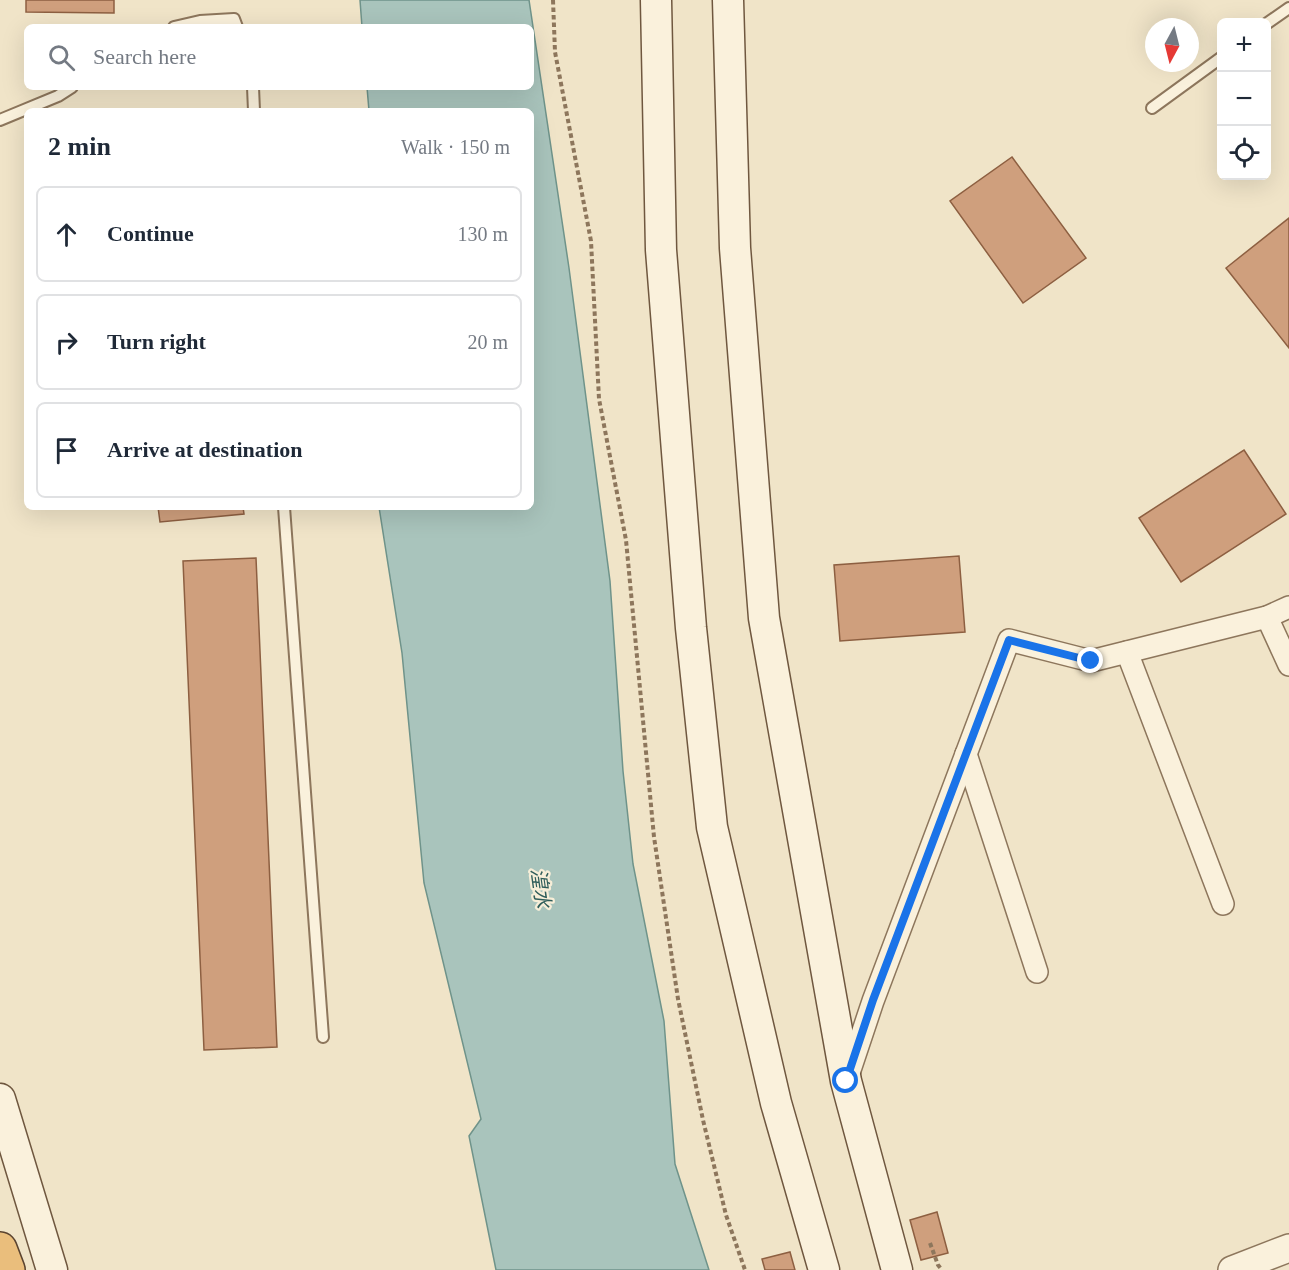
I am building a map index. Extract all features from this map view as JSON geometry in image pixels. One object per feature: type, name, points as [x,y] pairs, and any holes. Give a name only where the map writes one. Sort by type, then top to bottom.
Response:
[{"type":"highway","points":[[0,1249],[8,1270]]},
{"type":"main road","points":[[656,0],[661,250],[691,628],[712,827],[776,1103],[824,1270]]},
{"type":"main road","points":[[728,0],[735,248],[764,618],[846,1081],[897,1270]]},
{"type":"main road","points":[[0,1099],[52,1270]]},
{"type":"street","points":[[846,1081],[873,1000],[1009,640],[1091,661],[1267,617],[1289,607]]},
{"type":"street","points":[[1267,617],[1289,665]]},
{"type":"street","points":[[1127,652],[1223,904]]},
{"type":"street","points":[[966,754],[1037,972]]},
{"type":"street","points":[[1245,1268],[1289,1248]]},
{"type":"lane","points":[[1271,21],[1289,8]]},
{"type":"lane","points":[[187,24],[200,21],[234,20],[236,24]]},
{"type":"lane","points":[[1152,108],[1217,60]]},
{"type":"lane","points":[[29,108],[67,90]]},
{"type":"lane","points":[[253,90],[254,108]]},
{"type":"lane","points":[[0,120],[24,110]]},
{"type":"lane","points":[[284,510],[323,1037]]},
{"type":"path","points":[[553,0],[555,52],[591,241],[599,399],[626,540],[654,837],[678,999],[703,1120],[726,1215],[745,1270]]},
{"type":"path","points":[[930,1243],[942,1270]]},
{"type":"water","points":[[360,0],[529,0],[533,24],[362,24]]},
{"type":"water","name":"湟水","points":[[534,34],[569,268],[610,581],[623,771],[633,864],[664,1021],[675,1164],[709,1270],[496,1270],[469,1136],[481,1119],[424,883],[402,653],[379,510],[534,510],[534,108],[369,108],[367,90],[534,90]]},
{"type":"building","points":[[26,0],[114,0],[114,13],[26,12]]},
{"type":"building","points":[[1012,157],[1086,258],[1023,303],[950,201]]},
{"type":"building","points":[[1289,218],[1289,348],[1226,268]]},
{"type":"building","points":[[1244,450],[1286,514],[1181,582],[1139,518]]},
{"type":"building","points":[[158,510],[243,510],[244,514],[160,522]]},
{"type":"building","points":[[959,556],[965,632],[840,641],[834,565]]},
{"type":"building","points":[[256,558],[277,1047],[204,1050],[183,561]]},
{"type":"building","points":[[937,1212],[948,1253],[921,1260],[910,1220]]},
{"type":"building","points":[[790,1252],[795,1270],[765,1270],[762,1259]]},
{"type":"route","points":[[846,1081],[873,1000],[1009,640],[1091,661]]}]
